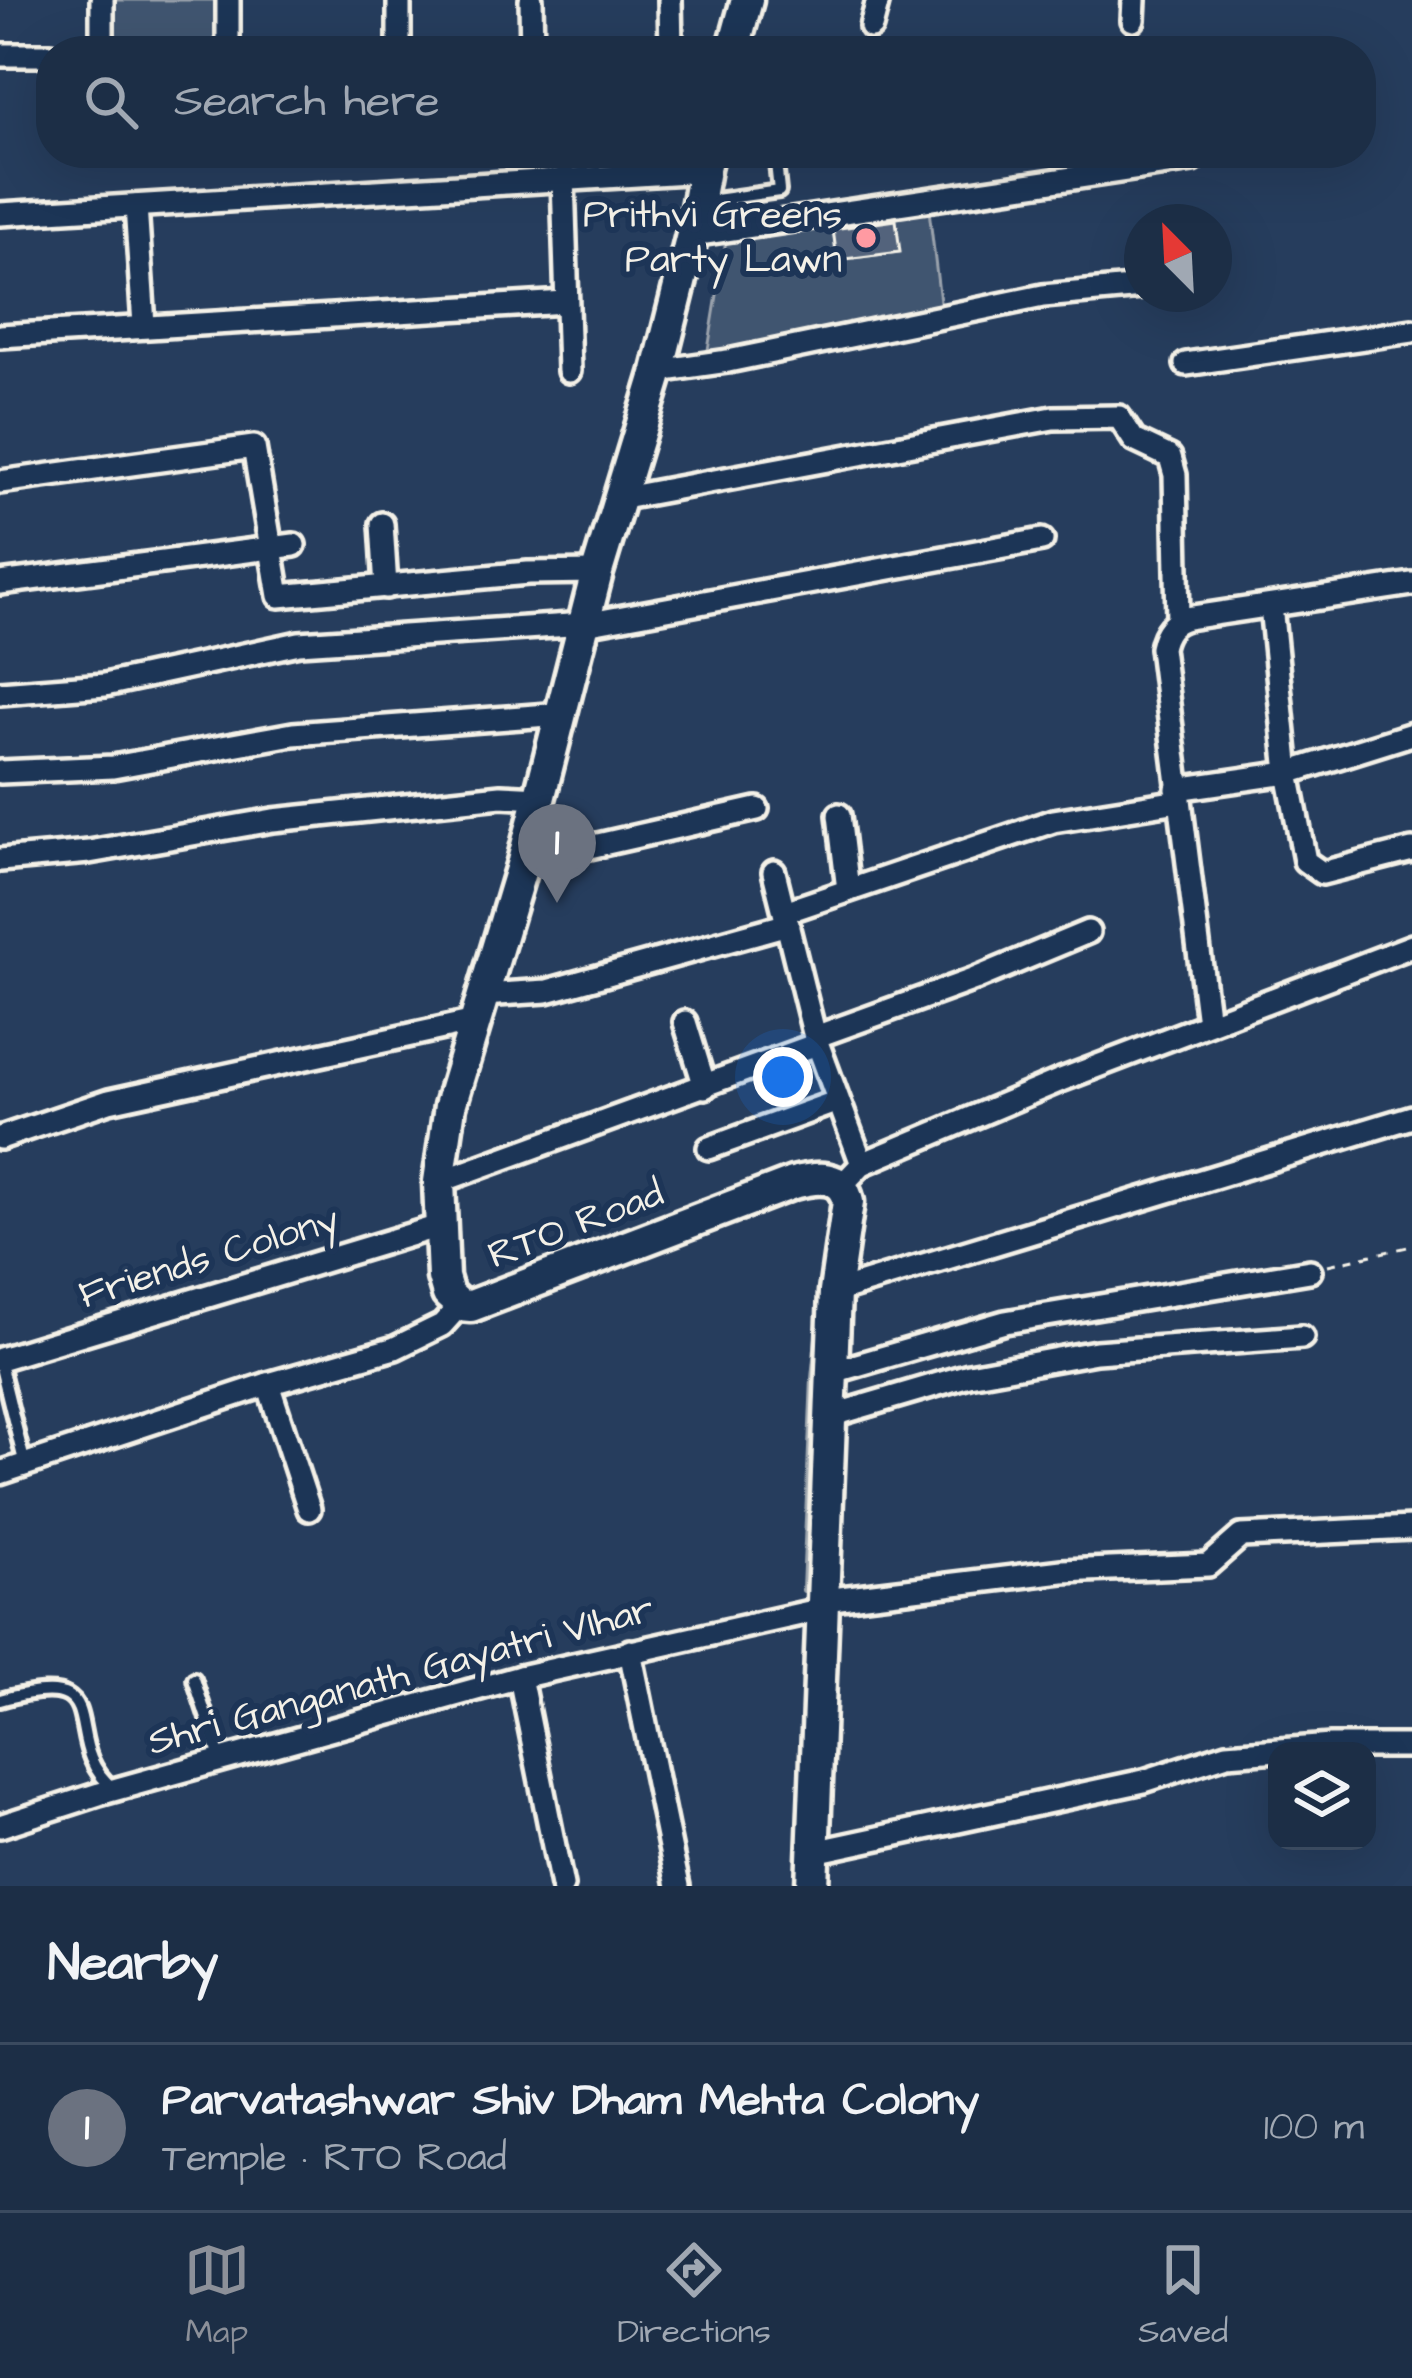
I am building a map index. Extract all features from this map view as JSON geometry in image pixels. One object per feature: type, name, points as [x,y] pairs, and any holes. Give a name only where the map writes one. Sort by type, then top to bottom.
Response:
[{"type":"street","points":[[102,0],[102,36]]},
{"type":"street","points":[[228,0],[228,36]]},
{"type":"street","points":[[399,0],[399,36]]},
{"type":"street","points":[[531,0],[532,36]]},
{"type":"street","points":[[670,0],[671,36]]},
{"type":"street","points":[[737,36],[747,0]]},
{"type":"street","points":[[871,27],[878,0]]},
{"type":"street","points":[[0,56],[36,55]]},
{"type":"street","points":[[0,214],[563,178],[652,168]]},
{"type":"street","name":"RTO Road","points":[[704,168],[658,371],[597,572],[541,798],[450,1106],[439,1182],[443,1277],[448,1294],[460,1305],[484,1302],[793,1183],[852,1175]]},
{"type":"street","points":[[692,236],[1140,168]]},
{"type":"street","points":[[563,178],[569,371]]},
{"type":"street","points":[[136,206],[144,325]]},
{"type":"street","points":[[658,371],[728,362],[1043,296],[1124,289]]},
{"type":"street","points":[[0,336],[565,302]]},
{"type":"street","points":[[1186,364],[1412,331]]},
{"type":"street","points":[[618,499],[1053,418],[1119,417],[1134,440],[1170,457],[1178,620]]},
{"type":"street","points":[[0,482],[254,447],[279,596],[597,572]]},
{"type":"street","points":[[382,524],[386,587]]},
{"type":"street","points":[[0,693],[105,685],[299,643],[584,624],[1042,540]]},
{"type":"street","points":[[0,584],[294,545]]},
{"type":"street","points":[[1208,1023],[1161,648],[1164,634],[1178,620],[1412,584]]},
{"type":"street","points":[[1271,606],[1288,773],[1305,862],[1322,874],[1412,850]]},
{"type":"street","points":[[0,772],[113,766],[292,734],[562,714]]},
{"type":"street","points":[[0,1138],[109,1101],[547,991],[786,918],[848,890],[1053,821],[1288,773],[1412,734]]},
{"type":"street","points":[[0,860],[89,851],[273,820],[501,796],[541,798]]},
{"type":"street","points":[[523,862],[757,809]]},
{"type":"street","points":[[839,815],[848,890]]},
{"type":"street","points":[[774,872],[816,1040],[838,1101],[852,1175],[835,1292],[812,1886]]},
{"type":"street","points":[[439,1182],[705,1087],[1088,932]]},
{"type":"street","points":[[852,1175],[1208,1023],[1412,946]]},
{"type":"street","points":[[685,1022],[705,1087]]},
{"type":"street","points":[[710,1148],[838,1101]]},
{"type":"street","points":[[835,1292],[1412,1117]]},
{"type":"street","name":"Friends Colony","points":[[0,1361],[439,1226]]},
{"type":"street","points":[[833,1372],[1005,1322],[1310,1270]]},
{"type":"street","points":[[0,1474],[268,1384],[394,1348],[442,1325],[460,1305]]},
{"type":"street","points":[[830,1416],[969,1375],[1096,1352],[1302,1337]]},
{"type":"street","points":[[268,1384],[308,1509]]},
{"type":"street","name":"Shri Ganganath Gayatri VIhar","points":[[0,1826],[520,1677],[824,1605],[1062,1571],[1208,1565],[1241,1536],[1412,1528]]},
{"type":"street","points":[[629,1651],[678,1886]]},
{"type":"street","points":[[520,1677],[562,1886]]},
{"type":"street","points":[[814,1852],[1144,1781],[1227,1754],[1412,1746]]},
{"type":"lane","points":[[698,202],[779,190],[777,168]]},
{"type":"lane","points":[[0,1361],[25,1465]]},
{"type":"lane","points":[[194,1679],[221,1761]]},
{"type":"lane","points":[[0,1700],[43,1688],[62,1691],[73,1699],[98,1771],[115,1790]]},
{"type":"path","points":[[1310,1270],[1412,1246]]},
{"type":"shaded area","points":[[110,0],[218,0],[219,36],[110,36]]},
{"type":"shaded area","points":[[929,210],[941,310],[707,356],[726,240],[832,224],[838,260],[899,252],[895,215]]},
{"type":"building","name":"Prithvi Greens Party Lawn","points":[[896,220],[900,252],[837,260],[833,229]]},
{"type":"waterway","points":[[825,1259],[831,1203]]},
{"type":"waterway","points":[[804,1590],[820,1308]]},
{"type":"place","name":"Prithvi Greens Party Lawn","points":[[866,238]]},
{"type":"place","name":"Parvatashwar Shiv Dham Mehta Colony","points":[[557,903]]}]
